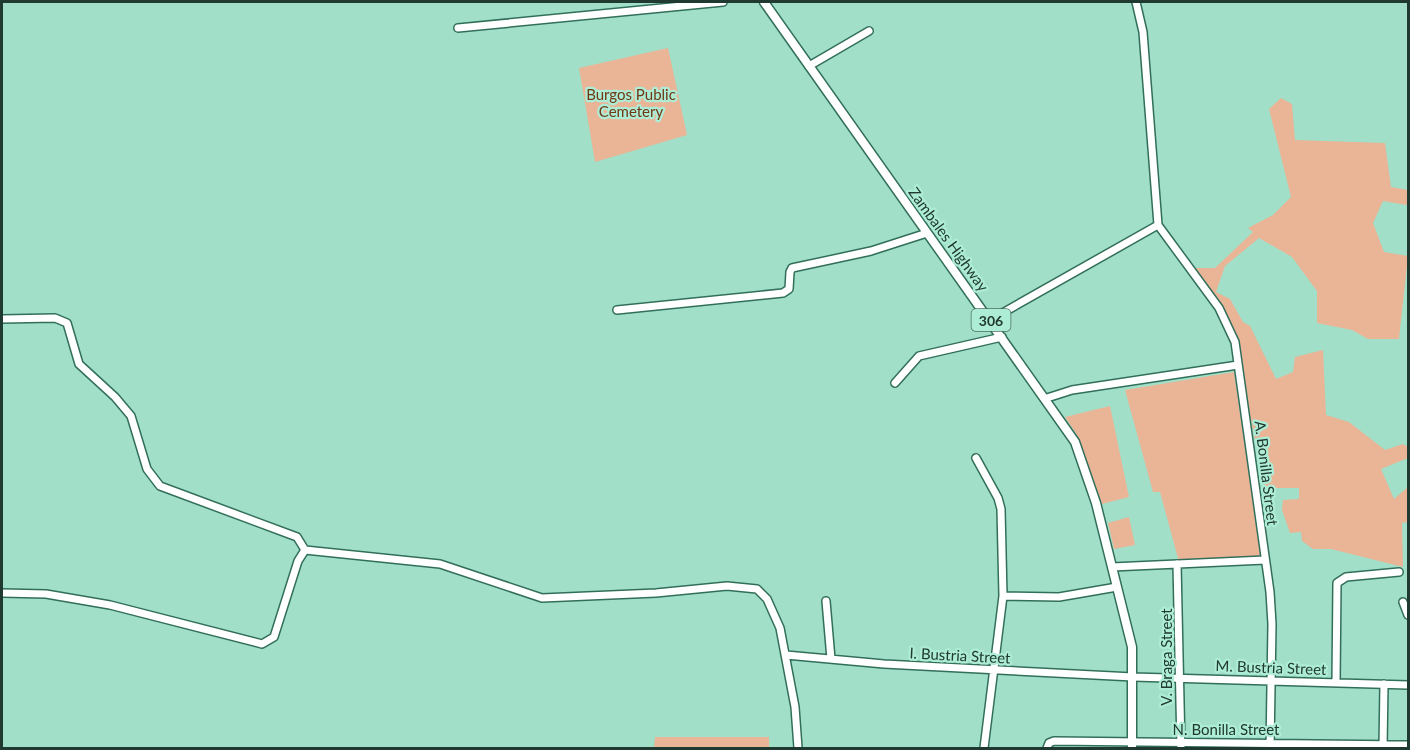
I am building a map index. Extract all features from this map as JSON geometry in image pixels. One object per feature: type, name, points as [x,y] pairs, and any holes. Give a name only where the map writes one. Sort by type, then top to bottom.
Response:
[{"type":"main road","name":"Zambales Highway","points":[[764,2],[1047,398],[1074,442],[1087,471],[1132,647],[1132,745]]},
{"type":"street","points":[[458,28],[723,2]]},
{"type":"street","points":[[990,320],[1158,225],[1143,32],[1136,2]]},
{"type":"street","points":[[809,66],[869,31]]},
{"type":"street","name":"A. Bonilla Street","points":[[1158,225],[1228,322],[1235,342],[1272,624],[1270,745]]},
{"type":"street","points":[[618,310],[783,293],[789,289],[792,268],[892,246],[927,233]]},
{"type":"street","points":[[2,319],[55,318],[67,323],[79,364],[115,397],[130,416],[147,469],[160,486],[297,537],[305,550]]},
{"type":"street","points":[[895,383],[919,356],[1002,337]]},
{"type":"street","points":[[1047,398],[1072,390],[1238,365]]},
{"type":"street","points":[[976,458],[1000,502],[1003,596],[996,670],[984,748]]},
{"type":"street","points":[[2,593],[46,594],[110,605],[262,644],[274,637],[298,561],[305,550]]},
{"type":"street","points":[[305,550],[440,564],[542,598],[748,586],[767,599],[780,628],[795,706],[798,748]]},
{"type":"street","points":[[1112,567],[1265,560]]},
{"type":"street","name":"V. Braga Street","points":[[1177,564],[1181,746]]},
{"type":"street","points":[[1336,683],[1337,583],[1346,577],[1399,572]]},
{"type":"street","points":[[1003,596],[1059,597],[1117,587]]},
{"type":"street","points":[[826,601],[831,659]]},
{"type":"street","points":[[1403,602],[1408,615]]},
{"type":"street","name":"I. Bustria Street","points":[[786,655],[1133,677]]},
{"type":"street","name":"M. Bustria Street","points":[[1133,677],[1408,685]]},
{"type":"street","points":[[1383,746],[1384,684]]},
{"type":"street","name":"N. Bonilla Street","points":[[1047,748],[1054,741],[1181,746],[1408,745]]},
{"type":"green space","name":"Burgos Public Cemetery","points":[[668,48],[687,135],[595,162],[579,68]]},
{"type":"green space","points":[[1281,98],[1292,104],[1295,140],[1385,143],[1391,187],[1408,190],[1407,205],[1383,201],[1373,223],[1384,252],[1408,256],[1399,339],[1368,339],[1352,330],[1317,323],[1317,291],[1292,257],[1259,238],[1225,266],[1216,292],[1230,299],[1243,322],[1250,326],[1276,379],[1293,372],[1295,357],[1323,350],[1326,415],[1349,422],[1385,450],[1403,444],[1408,447],[1408,458],[1381,469],[1394,499],[1408,487],[1408,522],[1402,523],[1403,567],[1331,549],[1313,549],[1302,541],[1301,532],[1290,533],[1282,510],[1283,500],[1299,499],[1299,488],[1265,488],[1231,323],[1214,298],[1215,295],[1213,296],[1191,268],[1215,268],[1253,232],[1248,228],[1273,215],[1291,197],[1269,109]]},
{"type":"green space","points":[[1234,372],[1261,558],[1179,562],[1160,492],[1153,492],[1125,390]]},
{"type":"green space","points":[[1110,406],[1129,497],[1102,504],[1077,435],[1065,417]]},
{"type":"green space","points":[[1129,517],[1135,545],[1114,549],[1108,523]]},
{"type":"green space","points":[[655,737],[769,737],[769,748],[654,748]]}]
